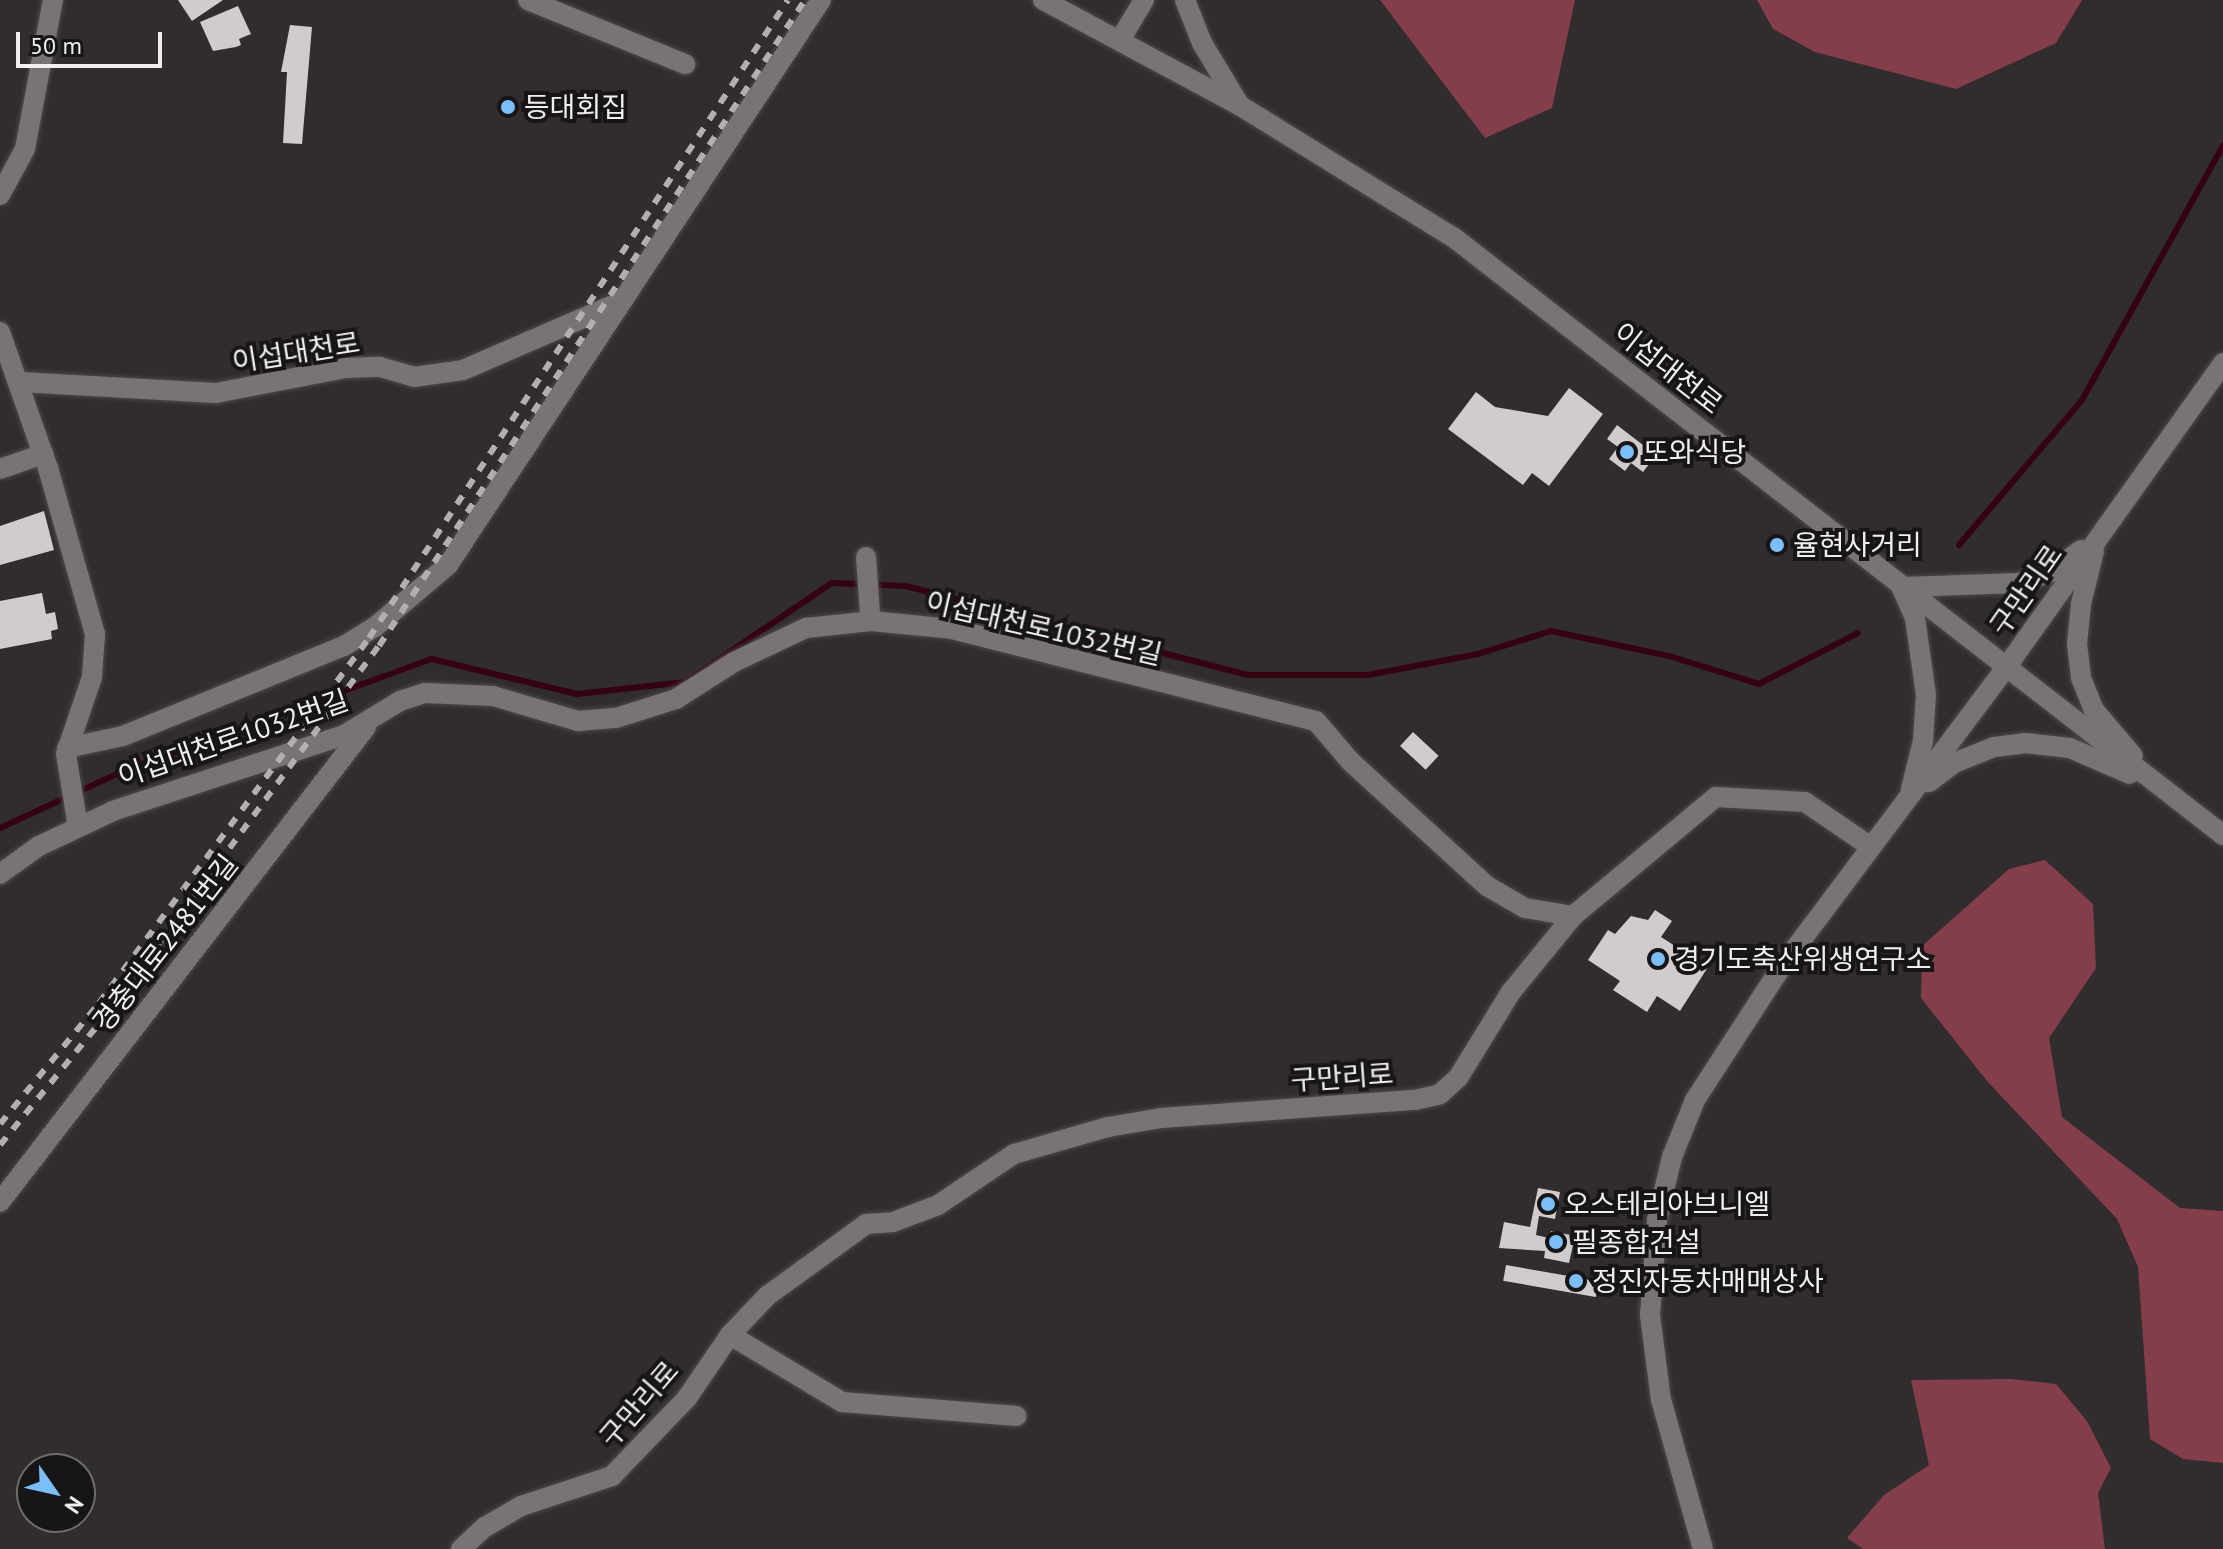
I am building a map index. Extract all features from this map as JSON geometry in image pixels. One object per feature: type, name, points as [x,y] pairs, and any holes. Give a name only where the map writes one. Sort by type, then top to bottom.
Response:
[{"type":"street","points":[[0,195],[25,149],[53,0]]},
{"type":"street","points":[[528,0],[685,64]]},
{"type":"street","name":"이섭대천로1032번길","points":[[66,754],[123,736],[344,646],[375,627],[448,565],[821,0]]},
{"type":"street","name":"이섭대천로","points":[[1043,0],[1239,105],[1453,237],[2005,669],[2223,835]]},
{"type":"street","points":[[1120,40],[1144,0]]},
{"type":"street","points":[[1185,0],[1202,43],[1239,105]]},
{"type":"street","name":"이섭대천로","points":[[20,382],[216,393],[346,368],[380,367],[414,377],[463,370],[613,305]]},
{"type":"street","points":[[0,332],[43,454],[96,649],[66,754],[78,827],[0,874]]},
{"type":"street","name":"구만리로","points":[[1703,1549],[1661,1400],[1652,1345],[1657,1220],[1672,1157],[1695,1100],[1756,1003],[2005,669],[2223,363]]},
{"type":"street","points":[[0,469],[43,454]]},
{"type":"street","points":[[1908,798],[1923,741],[1926,695],[1915,618],[1901,587],[2020,583],[2053,571],[2097,538]]},
{"type":"street","points":[[2097,538],[2081,604],[2077,644],[2081,678],[2094,710],[2159,786]]},
{"type":"street","points":[[866,557],[870,614]]},
{"type":"street","name":"이섭대천로1032번길","points":[[78,827],[113,811],[344,735],[425,693],[460,691],[578,721],[616,718],[676,699],[734,662],[806,628],[871,621],[952,629],[1316,721],[1350,761],[1487,886],[1525,908],[1573,916]]},
{"type":"street","name":"경충대로2481번길","points":[[0,1202],[374,717]]},
{"type":"street","points":[[1908,798],[1954,763],[1994,747],[2025,743],[2070,748],[2159,786]]},
{"type":"street","name":"구만리로","points":[[461,1549],[485,1527],[521,1506],[612,1476],[687,1398],[730,1335],[760,1301],[866,1224],[893,1222],[938,1205],[1031,1147],[1161,1118],[1415,1100],[1440,1094],[1458,1078],[1511,992],[1573,916],[1716,797],[1805,802],[1871,847]]},
{"type":"street","points":[[730,1335],[842,1402],[1016,1416]]},
{"type":"street","points":[[482,1549],[485,1527]]},
{"type":"shaded area","points":[[1380,0],[1575,0],[1552,108],[1485,138]]},
{"type":"shaded area","points":[[1757,0],[2082,0],[2056,43],[1956,89],[1815,52],[1773,29]]},
{"type":"shaded area","points":[[2045,860],[2093,904],[2096,968],[2049,1038],[2062,1117],[2180,1208],[2223,1211],[2223,1463],[2183,1459],[2150,1439],[2138,1267],[2117,1219],[1987,1081],[1921,998],[1922,946],[2009,869]]},
{"type":"shaded area","points":[[2011,1379],[2056,1384],[2087,1421],[2111,1468],[2098,1493],[2105,1549],[1863,1549],[1847,1538],[1884,1495],[1929,1465],[1911,1380]]},
{"type":"building","points":[[178,0],[223,0],[192,21]]},
{"type":"building","points":[[238,6],[251,34],[239,39],[241,45],[213,51],[200,22]]},
{"type":"building","points":[[290,25],[312,27],[302,144],[283,143],[287,72],[281,72]]},
{"type":"building","points":[[1569,388],[1603,414],[1549,486],[1532,473],[1523,485],[1448,429],[1476,392],[1495,407],[1548,416]]},
{"type":"building","points":[[1617,425],[1656,455],[1643,472],[1631,463],[1625,471],[1609,459],[1618,447],[1607,439]]},
{"type":"building","points":[[44,511],[54,550],[0,565],[0,526]]},
{"type":"building","points":[[42,593],[46,614],[55,612],[58,629],[51,631],[52,639],[0,649],[0,601]]},
{"type":"building","points":[[1413,732],[1439,756],[1426,770],[1400,746]]},
{"type":"building","points":[[1655,910],[1672,921],[1661,937],[1708,967],[1680,1011],[1657,996],[1647,1012],[1613,990],[1620,981],[1588,960],[1608,930],[1615,934],[1631,916],[1648,920]]},
{"type":"building","points":[[1538,1188],[1560,1192],[1555,1219],[1539,1216],[1536,1235],[1549,1238],[1551,1231],[1575,1236],[1569,1263],[1544,1258],[1545,1251],[1499,1248],[1504,1222],[1530,1227]]},
{"type":"building","points":[[1506,1265],[1599,1281],[1596,1297],[1503,1281]]},
{"type":"waterway","points":[[1959,545],[2082,400],[2223,146]]},
{"type":"waterway","points":[[0,828],[121,772],[432,659],[577,694],[685,682],[832,583],[906,586],[1247,675],[1368,675],[1478,654],[1551,631],[1669,656],[1759,684],[1858,633]]},
{"type":"railway","points":[[0,1124],[99,1003],[369,638],[788,0]]},
{"type":"railway","points":[[0,1145],[111,1009],[379,646],[805,0]]},
{"type":"place","name":"등대회집","points":[[508,107]]},
{"type":"place","name":"또와식당","points":[[1627,452]]},
{"type":"place","name":"율현사거리","points":[[1777,545]]},
{"type":"place","name":"경기도축산위생연구소","points":[[1658,959]]},
{"type":"place","name":"오스테리아브니엘","points":[[1548,1204]]},
{"type":"place","name":"필종합건설","points":[[1556,1242]]},
{"type":"place","name":"정진자동차매매상사","points":[[1576,1281]]}]
